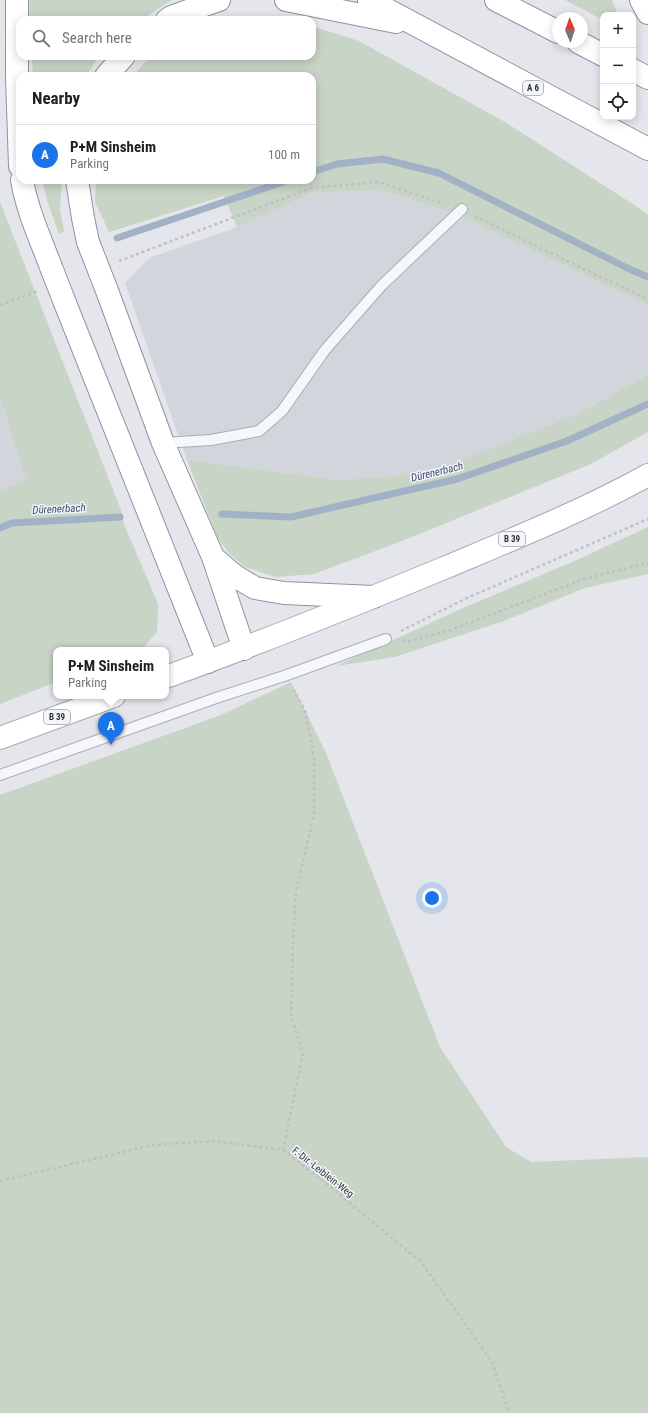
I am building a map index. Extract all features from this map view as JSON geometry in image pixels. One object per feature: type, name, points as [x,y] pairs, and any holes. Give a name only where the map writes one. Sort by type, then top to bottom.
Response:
[{"type":"main road","points":[[17,0],[17,16]]},
{"type":"main road","points":[[174,16],[219,0]]},
{"type":"main road","points":[[286,0],[418,26]]},
{"type":"main road","name":"A 6","points":[[369,0],[648,149]]},
{"type":"main road","points":[[496,0],[552,29]]},
{"type":"main road","points":[[641,0],[648,13]]},
{"type":"main road","points":[[588,47],[600,53]]},
{"type":"main road","points":[[17,60],[17,72]]},
{"type":"main road","points":[[110,72],[120,60]]},
{"type":"main road","points":[[636,72],[648,78]]},
{"type":"main road","points":[[23,184],[33,221],[208,662]]},
{"type":"main road","points":[[78,184],[88,242],[163,443],[213,557],[244,649]]},
{"type":"main road","name":"B 39","points":[[169,676],[244,649],[562,519],[648,475]]},
{"type":"main road","points":[[213,557],[235,576],[255,588],[284,593],[374,597]]},
{"type":"main road","name":"B 39","points":[[0,738],[106,699]]},
{"type":"lane","points":[[163,443],[211,440],[259,431],[282,411],[325,350],[382,285],[462,209]]},
{"type":"lane","points":[[0,775],[386,639]]},
{"type":"path","points":[[115,263],[311,188],[379,182],[462,209],[648,299]]},
{"type":"path","points":[[0,305],[43,289]]},
{"type":"path","points":[[386,639],[467,598],[648,520]]},
{"type":"path","points":[[386,639],[410,641],[450,630],[584,579],[648,563]]},
{"type":"path","points":[[283,1150],[303,1053],[291,1016],[293,942],[296,892],[314,815],[314,758],[306,713],[287,675]]},
{"type":"path","name":"F.-Dir.-Leiblein-Weg","points":[[0,1181],[153,1145],[213,1141],[283,1150],[421,1262],[492,1362],[509,1413]]},
{"type":"shaded area","points":[[381,190],[454,213],[648,305],[648,375],[577,414],[429,473],[339,480],[187,460],[125,283],[149,258],[232,229],[311,193]]},
{"type":"shaded area","points":[[0,396],[26,481],[0,490]]},
{"type":"green space","points":[[29,0],[172,0],[147,16],[30,16]]},
{"type":"green space","points":[[565,0],[612,0],[617,12],[600,12],[600,18]]},
{"type":"green space","points":[[316,27],[359,41],[505,122],[648,215],[648,305],[454,213],[381,190],[311,193],[237,227],[224,196],[109,232],[95,202],[96,184],[316,184],[316,72],[136,72],[147,60],[316,60]]},
{"type":"green space","points":[[32,60],[96,60],[89,72],[33,72]]},
{"type":"green space","points":[[43,184],[62,184],[60,210],[64,231],[59,234]]},
{"type":"green space","points":[[0,202],[121,510],[124,524],[158,604],[157,632],[144,647],[53,647],[53,683],[0,704],[0,490],[26,481],[0,396]]},
{"type":"green space","points":[[648,375],[648,432],[591,464],[397,543],[314,574],[276,577],[245,567],[229,553],[218,539],[187,460],[339,480],[429,473],[577,414]]},
{"type":"green space","points":[[648,527],[648,574],[585,588],[501,622],[395,657],[336,666],[463,608],[570,563]]},
{"type":"green space","points":[[291,682],[326,753],[440,1047],[506,1147],[531,1162],[648,1157],[648,1413],[0,1413],[0,795],[221,715]]},
{"type":"waterway","points":[[316,171],[337,164],[383,159],[439,173],[625,267],[648,277]]},
{"type":"waterway","points":[[117,238],[277,184]]},
{"type":"waterway","name":"Dürenerbach","points":[[222,514],[291,517],[457,479],[567,441],[648,404]]},
{"type":"waterway","name":"Dürenerbach","points":[[0,528],[12,523],[120,517]]},
{"type":"place","name":"P+M Sinsheim","points":[[111,745]]}]
